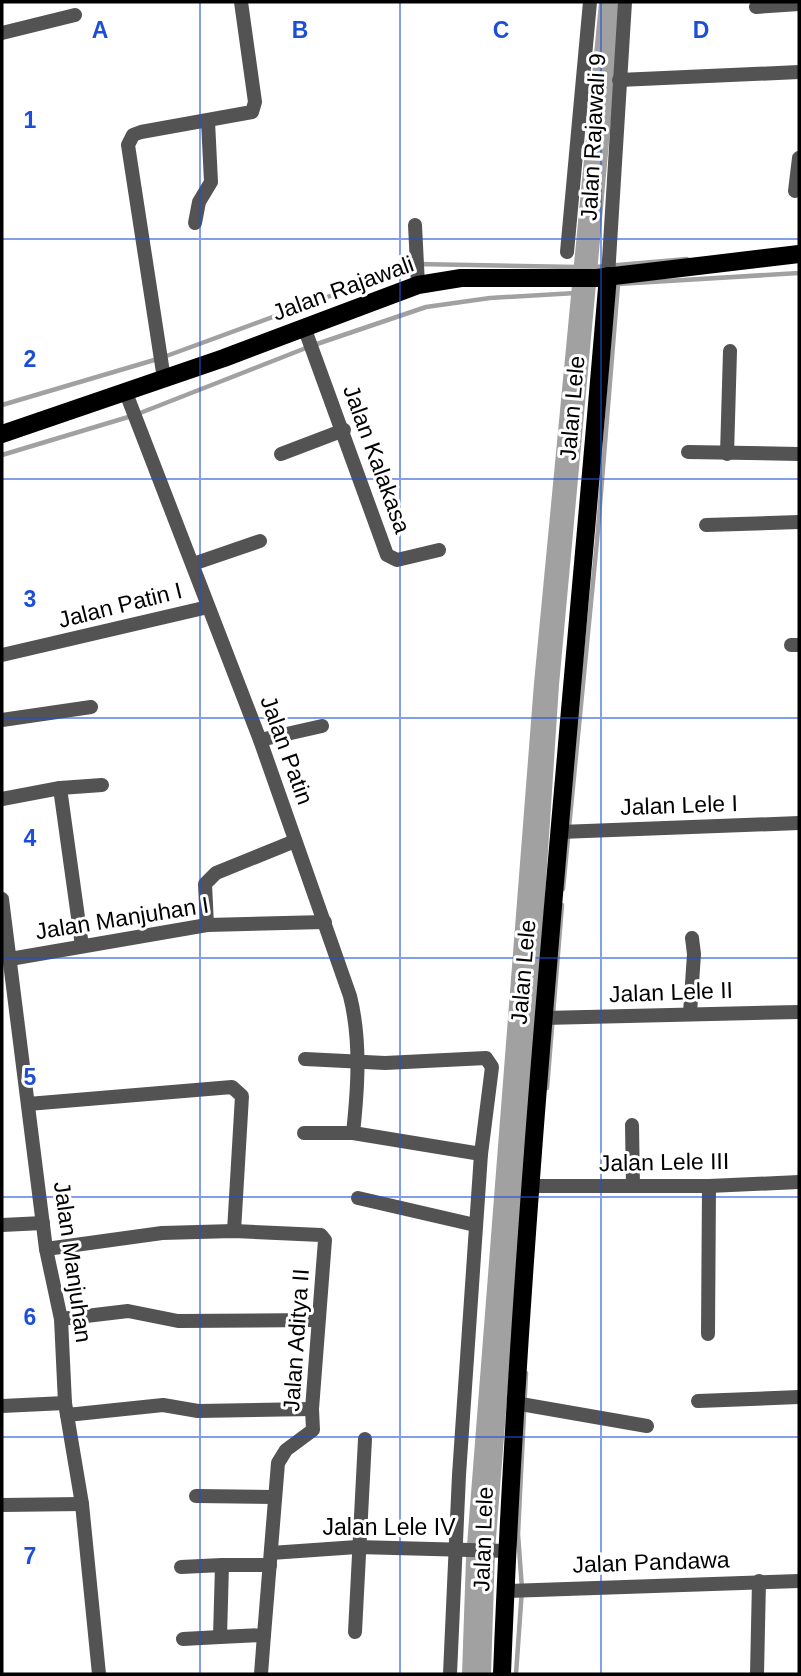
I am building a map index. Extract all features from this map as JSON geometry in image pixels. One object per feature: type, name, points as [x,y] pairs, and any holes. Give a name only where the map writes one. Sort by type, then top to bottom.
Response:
[{"type":"main road","name":"Jalan Rajawali","points":[[2,434],[126,393],[418,285],[461,278],[603,277],[799,254]]},
{"type":"main road","name":"Jalan Lele","points":[[502,1674],[505,1591],[501,1551],[515,1403],[529,1186],[560,832],[603,277]]},
{"type":"street","points":[[164,379],[128,145],[133,135],[141,132],[250,113],[255,102],[241,2]]},
{"type":"street","points":[[567,253],[590,2]]},
{"type":"street","name":"Jalan Rajawali 9","points":[[603,277],[625,2]]},
{"type":"street","points":[[756,7],[799,4]]},
{"type":"street","points":[[2,33],[75,15]]},
{"type":"street","points":[[619,80],[799,72]]},
{"type":"street","points":[[195,223],[199,202],[211,182],[208,121]]},
{"type":"street","points":[[795,191],[799,158]]},
{"type":"street","points":[[415,225],[418,285]]},
{"type":"street","name":"Jalan Kalakasa","points":[[304,327],[344,430],[387,555],[397,560],[439,550]]},
{"type":"street","points":[[727,454],[730,351]]},
{"type":"street","name":"Jalan Patin","points":[[126,393],[260,740],[325,922],[355,1016],[357,1062],[353,1133]]},
{"type":"street","points":[[281,454],[344,430]]},
{"type":"street","points":[[688,452],[799,454]]},
{"type":"street","points":[[706,525],[799,520]]},
{"type":"street","points":[[193,564],[260,541]]},
{"type":"street","name":"Jalan Patin I","points":[[2,655],[112,632],[208,607]]},
{"type":"street","points":[[2,720],[91,707]]},
{"type":"street","points":[[260,740],[322,726]]},
{"type":"street","points":[[2,799],[60,788],[102,785]]},
{"type":"street","points":[[60,788],[82,946]]},
{"type":"street","name":"Jalan Lele I","points":[[560,832],[799,823]]},
{"type":"street","points":[[207,925],[205,884],[216,873],[295,841]]},
{"type":"street","name":"Jalan Manjuhan","points":[[2,899],[10,959],[7,985],[28,1104],[46,1249],[61,1319],[66,1409],[82,1504],[99,1674]]},
{"type":"street","name":"Jalan Manjuhan I","points":[[10,959],[207,925],[325,922]]},
{"type":"street","points":[[690,1013],[694,954],[692,938]]},
{"type":"street","name":"Jalan Lele II","points":[[544,1018],[799,1012]]},
{"type":"street","points":[[305,1059],[419,1062],[486,1058],[492,1067],[475,1225],[461,1550],[450,1674]]},
{"type":"street","points":[[28,1104],[232,1087],[242,1096],[234,1231]]},
{"type":"street","points":[[632,1125],[633,1186]]},
{"type":"street","points":[[304,1133],[353,1133],[481,1154]]},
{"type":"street","name":"Jalan Lele III","points":[[529,1186],[709,1186],[799,1182]]},
{"type":"street","points":[[708,1334],[709,1186]]},
{"type":"street","points":[[358,1198],[475,1225]]},
{"type":"street","points":[[2,1225],[43,1223]]},
{"type":"street","name":"Jalan Aditya II","points":[[46,1249],[162,1233],[234,1231],[321,1235],[326,1245],[318,1320],[313,1430],[281,1455],[274,1497],[261,1674]]},
{"type":"street","points":[[61,1319],[128,1311],[178,1321],[318,1320]]},
{"type":"street","points":[[698,1401],[799,1397]]},
{"type":"street","points":[[515,1403],[647,1426]]},
{"type":"street","points":[[2,1406],[66,1409],[163,1405],[198,1410],[312,1409]]},
{"type":"street","points":[[355,1632],[357,1547],[365,1439]]},
{"type":"street","points":[[196,1496],[274,1497]]},
{"type":"street","points":[[2,1505],[82,1504]]},
{"type":"street","name":"Jalan Lele IV","points":[[222,1565],[357,1547],[501,1551]]},
{"type":"street","points":[[181,1567],[222,1565],[220,1637]]},
{"type":"street","points":[[757,1674],[759,1581]]},
{"type":"street","name":"Jalan Pandawa","points":[[505,1591],[799,1581]]},
{"type":"street","points":[[183,1639],[264,1635]]},
{"type":"shaded area","points":[[599,2],[622,2],[559,685],[536,1034],[495,1551],[491,1674],[462,1674],[466,1558],[534,683]]},
{"type":"waterway","points":[[595,267],[687,259]]},
{"type":"waterway","points":[[2,405],[161,358],[417,264],[576,267]]},
{"type":"waterway","points":[[618,284],[799,273]]},
{"type":"waterway","points":[[563,889],[597,541],[618,284]]},
{"type":"waterway","points":[[2,455],[135,415],[311,346],[426,307],[490,298],[576,293]]},
{"type":"waterway","points":[[547,1088],[562,905]]},
{"type":"waterway","points":[[516,1674],[522,1589],[518,1534],[526,1373]]}]
